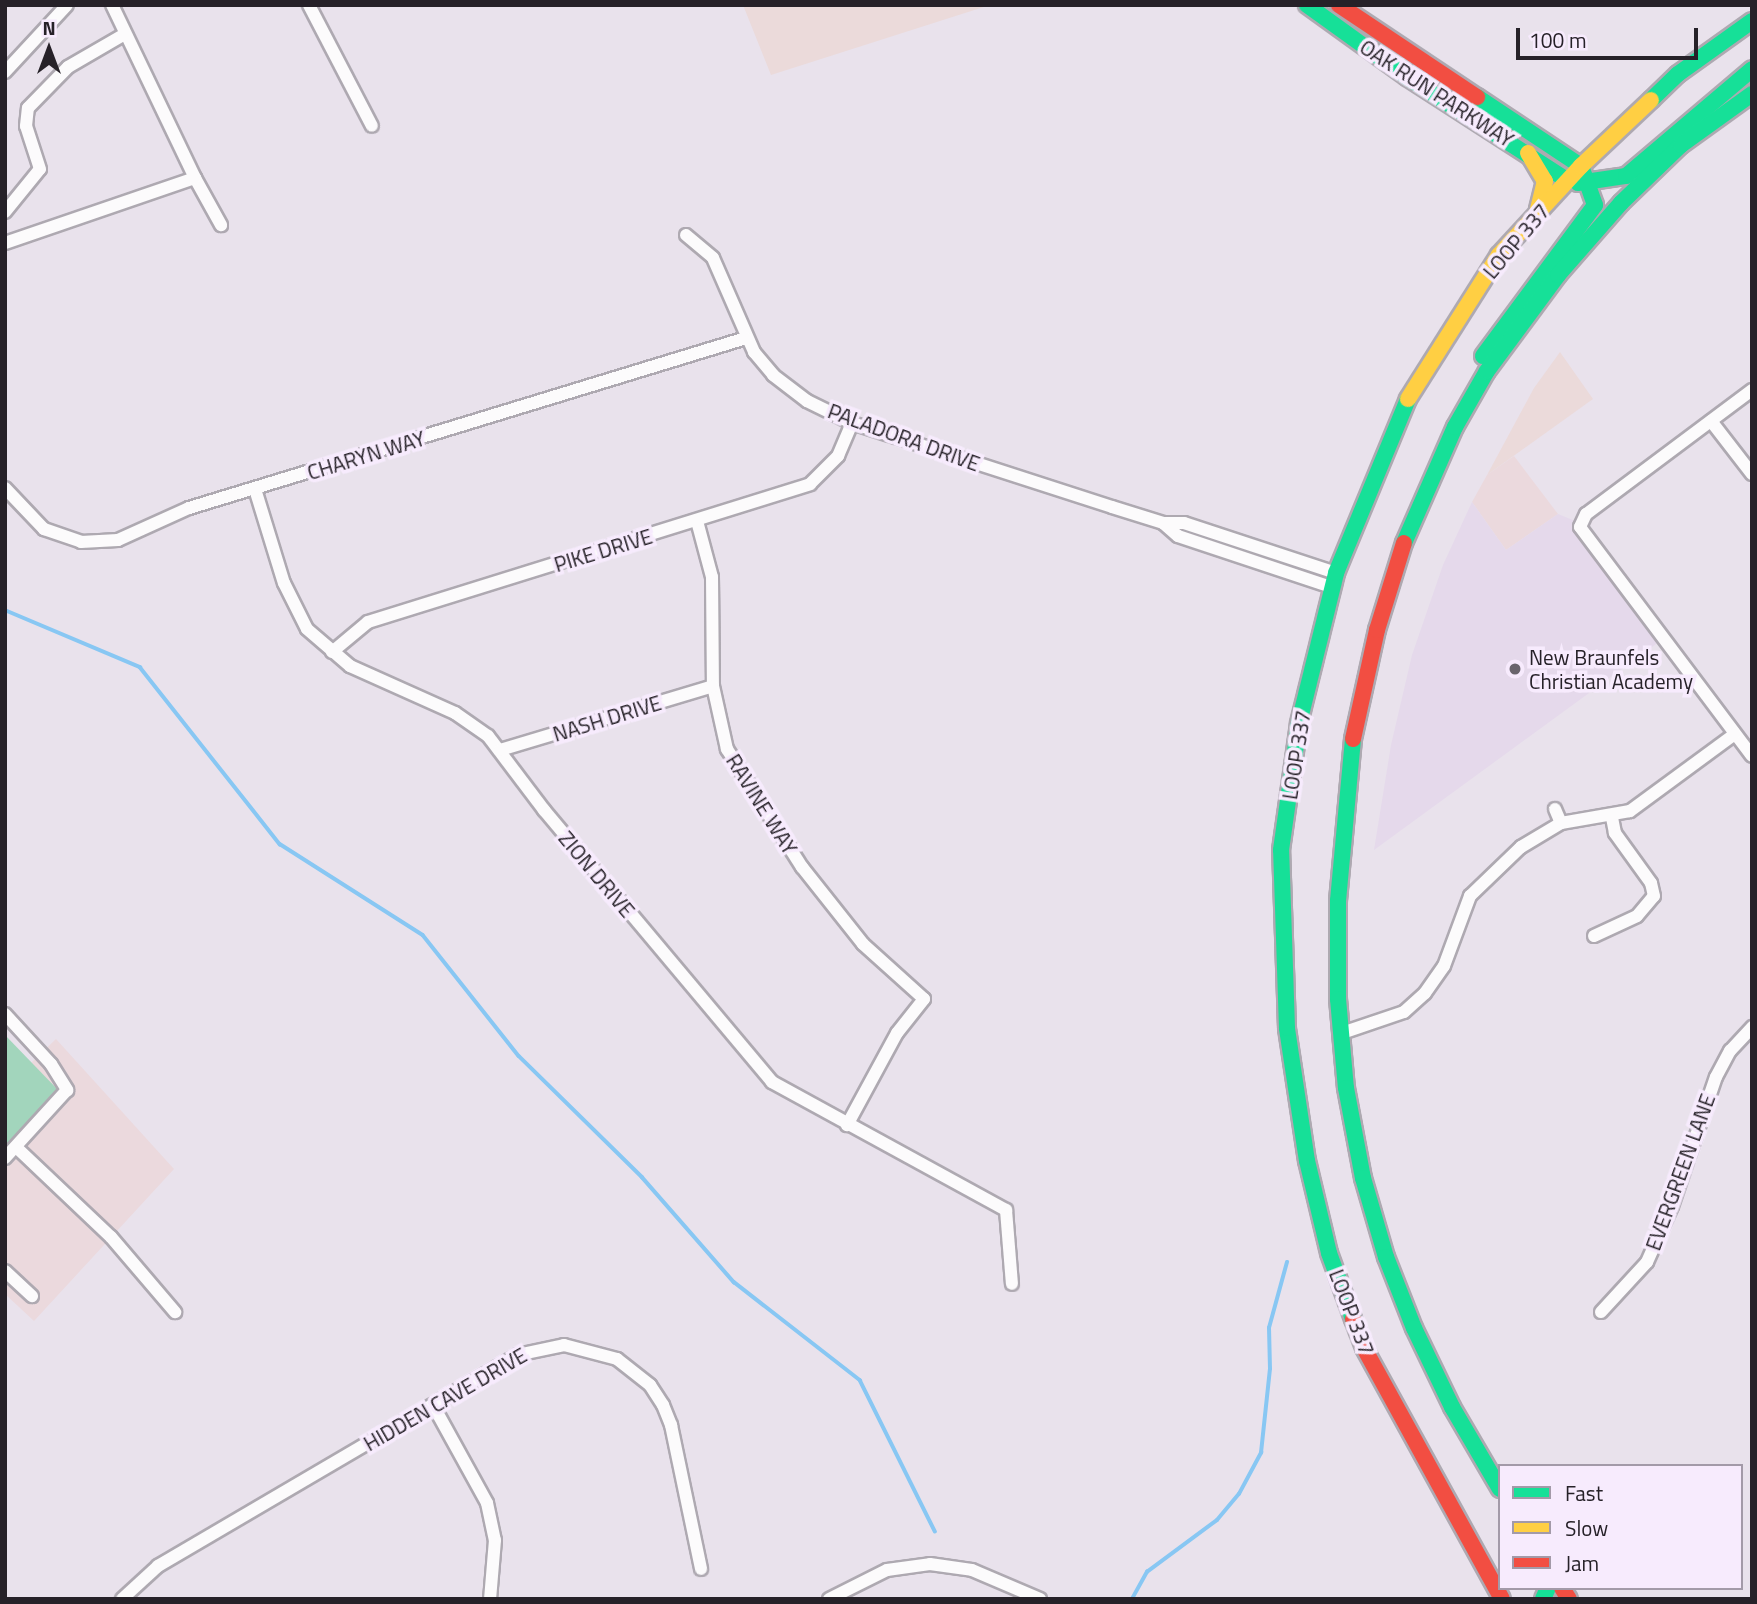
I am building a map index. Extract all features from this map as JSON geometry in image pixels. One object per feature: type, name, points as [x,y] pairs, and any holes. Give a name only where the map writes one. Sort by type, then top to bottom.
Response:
[{"type":"main road","name":"OAK RUN PARKWAY","points":[[1307,5],[1407,77],[1567,180]]},
{"type":"main road","name":"OAK RUN PARKWAY","points":[[1339,5],[1581,166]]},
{"type":"main road","name":"LOOP 337","points":[[1502,1599],[1466,1541],[1364,1348],[1329,1253],[1307,1161],[1287,1028],[1281,850],[1299,723],[1334,580],[1397,418],[1499,255],[1567,180],[1678,74],[1752,21]]},
{"type":"main road","points":[[1567,180],[1591,184],[1626,176],[1752,69]]},
{"type":"main road","points":[[1362,688],[1404,542],[1455,427],[1487,371],[1558,275],[1621,203],[1681,145],[1752,94]]},
{"type":"main road","points":[[1528,153],[1545,181],[1536,214]]},
{"type":"main road","points":[[1498,1486],[1452,1407],[1386,1257],[1353,1133],[1342,1033],[1338,941],[1343,804],[1362,688],[1367,618],[1425,463],[1480,359],[1522,298],[1591,214],[1595,205],[1591,184],[1581,166]]},
{"type":"main road","points":[[1466,1541],[1498,1578]]},
{"type":"street","points":[[5,72],[67,5]]},
{"type":"street","points":[[112,5],[220,225]]},
{"type":"street","points":[[309,5],[372,126]]},
{"type":"street","points":[[5,212],[40,169],[26,126],[28,108],[68,67],[125,34]]},
{"type":"street","points":[[5,243],[195,178]]},
{"type":"street","name":"PALADORA DRIVE","points":[[686,235],[713,258],[746,338],[763,364],[790,390],[852,423],[1163,523],[1184,523],[1334,580]]},
{"type":"street","name":"CHARYN WAY","points":[[5,488],[44,529],[63,538],[99,542],[133,536],[189,508],[746,338]]},
{"type":"street","points":[[1752,390],[1586,514],[1580,523],[1582,534],[1752,756]]},
{"type":"street","points":[[1711,421],[1752,474]]},
{"type":"street","name":"PIKE DRIVE","points":[[332,652],[368,622],[810,484],[838,456],[852,423]]},
{"type":"street","name":"ZION DRIVE","points":[[255,489],[300,619],[332,652],[391,686],[455,713],[500,750],[544,810],[772,1082],[1006,1210],[1012,1284]]},
{"type":"street","name":"RAVINE WAY","points":[[697,521],[712,577],[713,686],[727,749],[802,867],[863,944],[924,999],[897,1033],[847,1125]]},
{"type":"street","name":"NASH DRIVE","points":[[500,750],[713,686]]},
{"type":"street","points":[[1342,1033],[1393,1017],[1415,1003],[1444,966],[1477,886],[1521,847],[1561,823],[1612,817],[1644,802],[1735,734]]},
{"type":"street","points":[[1555,809],[1561,823]]},
{"type":"street","points":[[1594,936],[1637,916],[1654,896],[1651,883],[1615,833],[1612,817]]},
{"type":"street","points":[[5,1014],[51,1064],[67,1090],[5,1158]]},
{"type":"street","name":"EVERGREEN LANE","points":[[1601,1312],[1651,1254],[1713,1084],[1730,1051],[1752,1027]]},
{"type":"street","points":[[16,1147],[111,1237],[174,1312]]},
{"type":"street","points":[[5,1271],[32,1296]]},
{"type":"street","name":"HIDDEN CAVE DRIVE","points":[[122,1599],[158,1566],[433,1405],[536,1348],[564,1345],[617,1359],[650,1385],[671,1425],[701,1569]]},
{"type":"street","points":[[433,1405],[487,1503],[495,1540],[490,1599]]},
{"type":"street","points":[[829,1599],[887,1570],[930,1564],[972,1570],[1040,1599]]},
{"type":"shaded area","points":[[743,5],[990,5],[771,75]]},
{"type":"shaded area","points":[[1560,352],[1593,399],[1487,475],[1534,388]]},
{"type":"shaded area","points":[[1514,456],[1558,514],[1506,550],[1472,502],[1487,475]]},
{"type":"shaded area","name":"New Braunfels Christian Academy","points":[[1472,502],[1506,550],[1558,514],[1580,523],[1663,639],[1374,850],[1391,745],[1412,655],[1443,565]]},
{"type":"shaded area","points":[[56,1039],[174,1169],[34,1321],[5,1294],[5,1150],[60,1093],[31,1063]]},
{"type":"green space","points":[[5,1035],[61,1093],[5,1150]]},
{"type":"waterway","points":[[5,610],[140,667],[280,844],[423,935],[519,1056],[642,1177],[734,1282],[860,1380],[935,1531]]},
{"type":"waterway","points":[[1132,1599],[1147,1572],[1217,1520],[1239,1494],[1261,1453],[1270,1369],[1269,1328],[1287,1262]]},
{"type":"traffic: fast","points":[[1307,5],[1407,77],[1567,180]]},
{"type":"traffic: fast","points":[[1651,100],[1678,74],[1752,21]]},
{"type":"traffic: fast","points":[[1578,183],[1626,176],[1752,69]]},
{"type":"traffic: fast","points":[[1404,543],[1455,427],[1487,371],[1558,275],[1621,203],[1681,145],[1752,94]]},
{"type":"traffic: fast","points":[[1477,97],[1581,166]]},
{"type":"traffic: fast","points":[[1483,356],[1595,205],[1581,166]]},
{"type":"traffic: fast","points":[[1353,1319],[1329,1253],[1307,1161],[1287,1028],[1281,850],[1299,723],[1336,573],[1408,399]]},
{"type":"traffic: fast","points":[[1353,739],[1338,901],[1338,999],[1346,1088],[1363,1178],[1386,1257],[1414,1328],[1452,1407],[1498,1486]]},
{"type":"traffic: fast","points":[[1543,1599],[1547,1590]]},
{"type":"traffic: slow","points":[[1408,399],[1499,255],[1581,166],[1651,100]]},
{"type":"traffic: slow","points":[[1528,153],[1545,181],[1538,210]]},
{"type":"traffic: jam","points":[[1339,5],[1477,97]]},
{"type":"traffic: jam","points":[[1353,739],[1377,630],[1404,543]]},
{"type":"traffic: jam","points":[[1353,1319],[1364,1348],[1502,1599]]},
{"type":"traffic: jam","points":[[1563,1590],[1569,1599]]},
{"type":"place","name":"New Braunfels Christian Academy","points":[[1515,669]]}]
